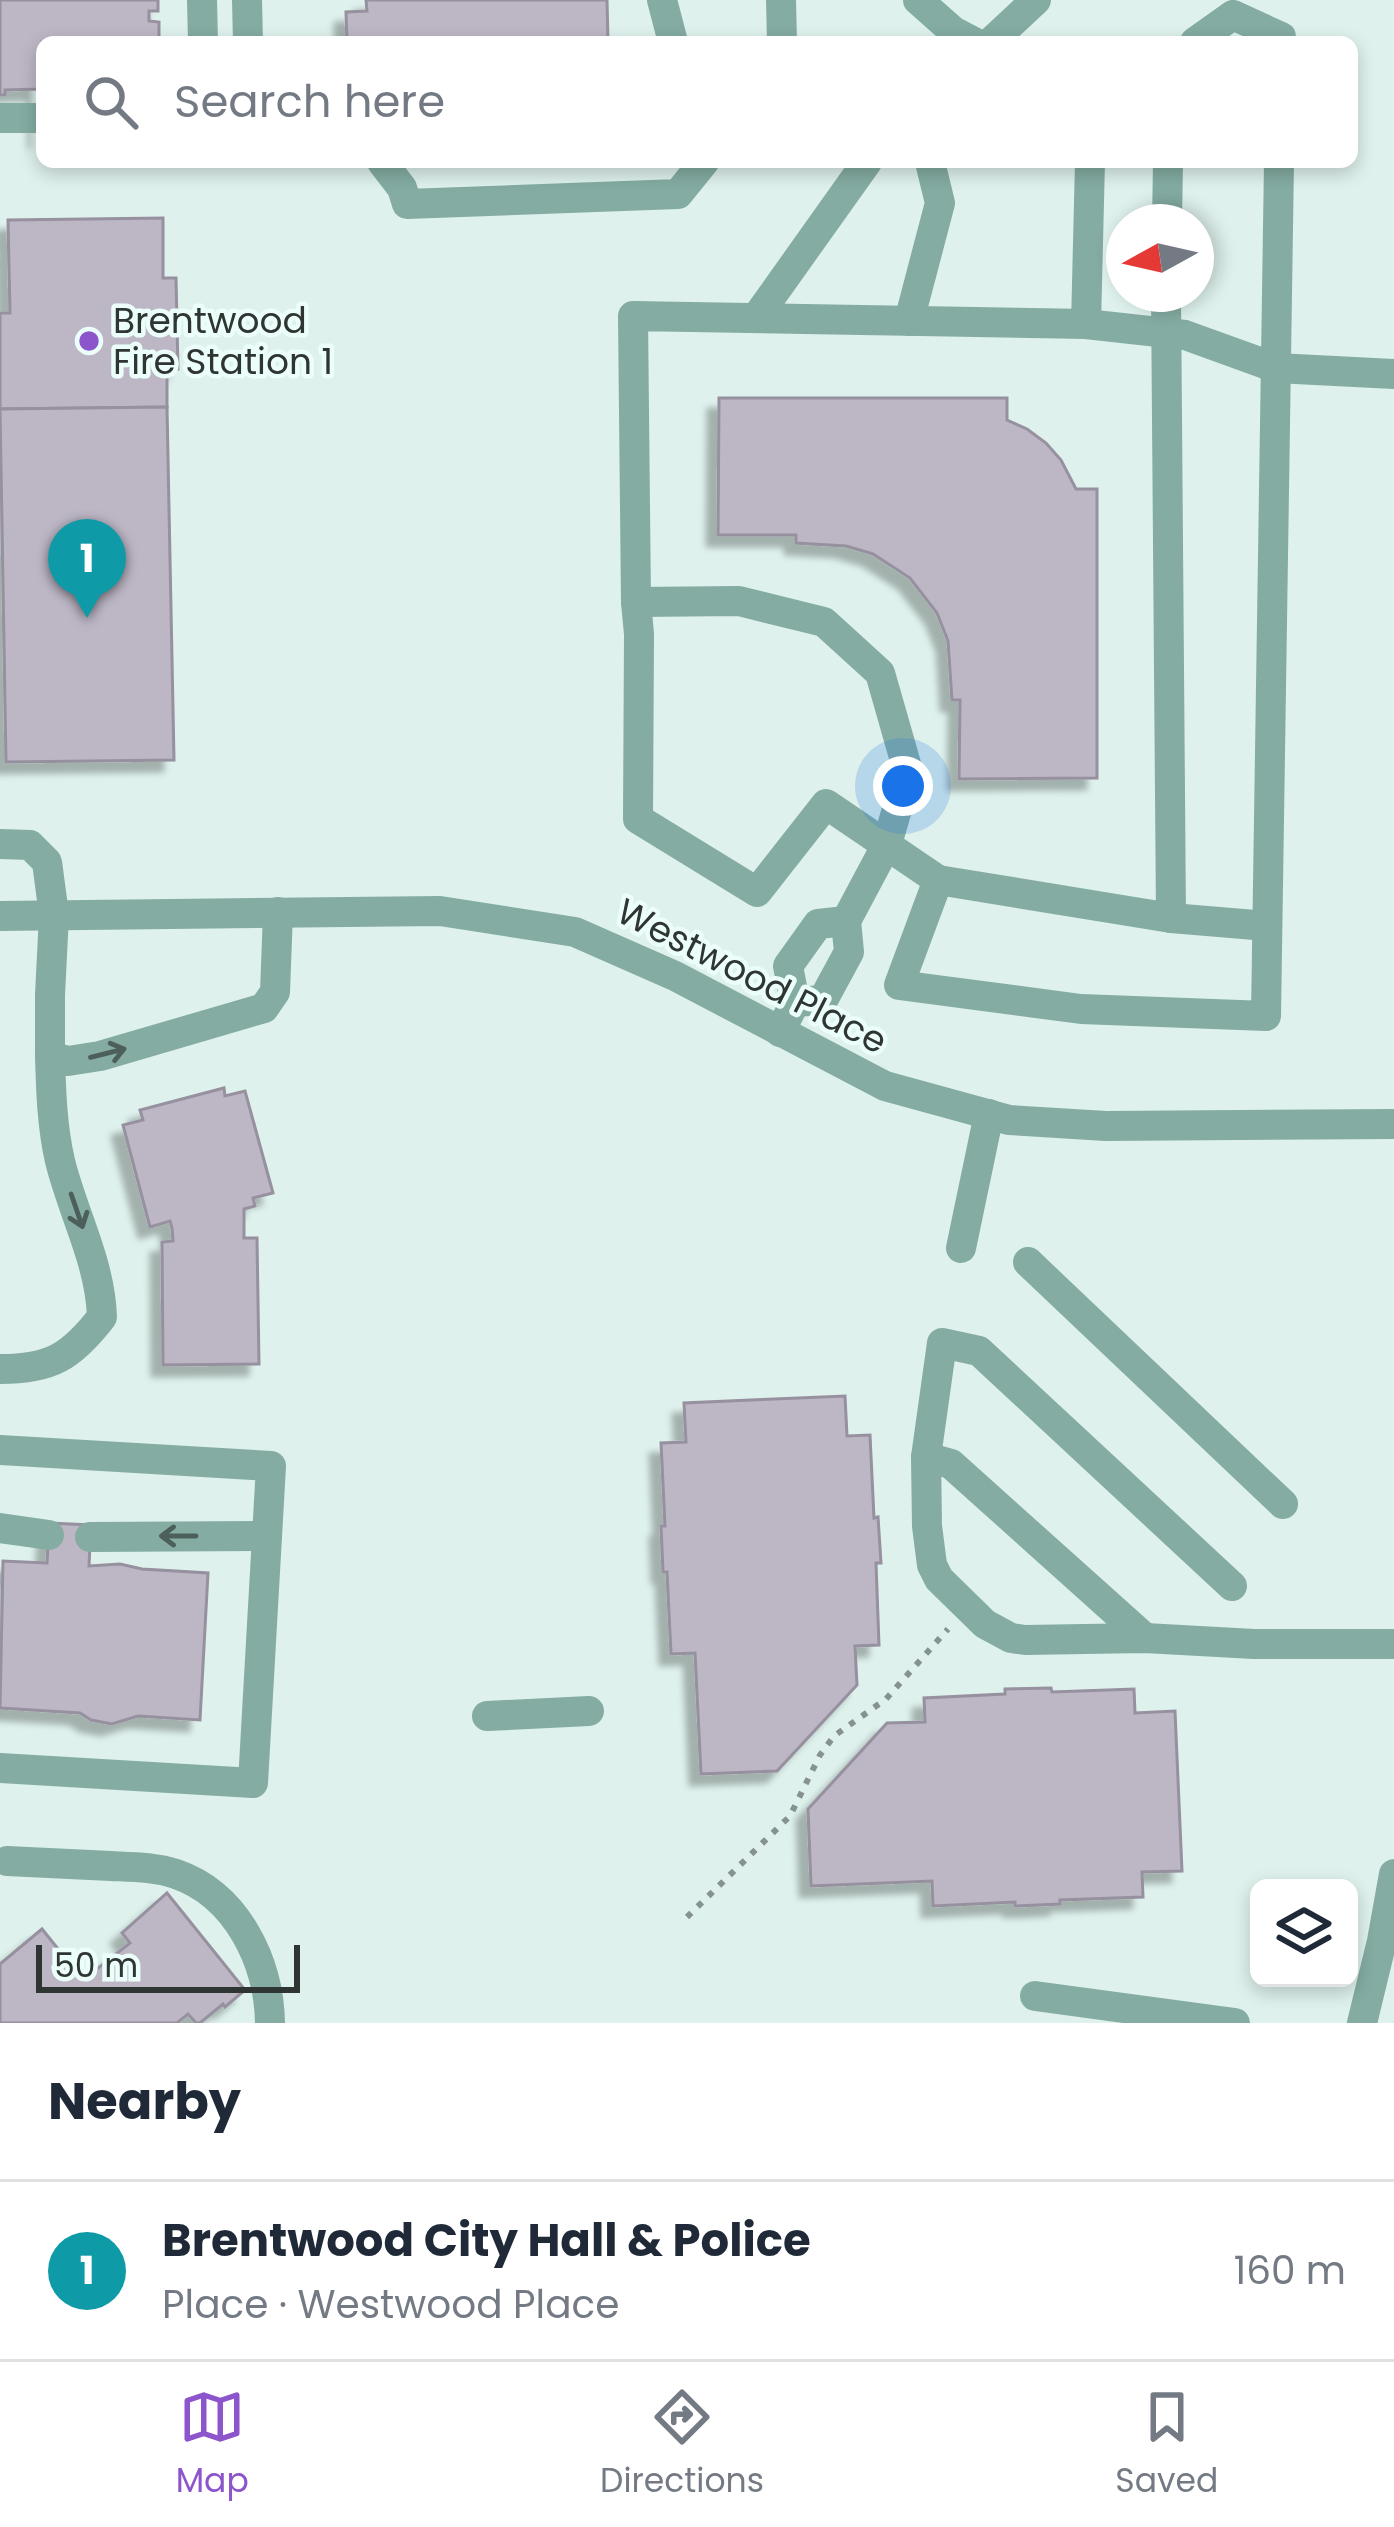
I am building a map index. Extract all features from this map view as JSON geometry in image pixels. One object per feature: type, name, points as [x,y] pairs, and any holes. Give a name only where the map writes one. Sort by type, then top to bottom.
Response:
[{"type":"street","points":[[202,0],[202,36]]},
{"type":"street","points":[[248,0],[248,36]]},
{"type":"street","points":[[662,0],[671,36]]},
{"type":"street","points":[[781,0],[782,36]]},
{"type":"street","points":[[918,0],[963,36]]},
{"type":"street","points":[[997,36],[1036,0]]},
{"type":"street","points":[[1203,36],[1233,15],[1279,36]]},
{"type":"street","points":[[0,118],[36,118]]},
{"type":"street","points":[[386,168],[407,204],[677,194],[699,168]]},
{"type":"street","points":[[677,168],[677,194]]},
{"type":"street","points":[[756,318],[863,168]]},
{"type":"street","points":[[909,321],[940,203],[931,168]]},
{"type":"street","points":[[1086,324],[1090,168]]},
{"type":"street","points":[[1167,204],[1168,168]]},
{"type":"street","points":[[938,880],[899,985],[1082,1009],[1265,1016],[1280,168]]},
{"type":"street","points":[[1166,312],[1171,918]]},
{"type":"street","points":[[1267,926],[1171,918],[938,880],[826,804],[757,892],[638,819],[640,634],[633,316],[1086,324],[1185,334],[1276,368],[1394,374]]},
{"type":"street","points":[[636,602],[739,601],[824,622],[880,673],[908,771],[887,844],[846,920],[849,952],[824,1000],[795,1002]]},
{"type":"street","points":[[0,844],[30,844],[47,862],[54,915],[51,1106],[61,1162],[95,1267],[102,1317],[89,1334],[49,1364],[0,1369]]},
{"type":"street","name":"Westwood Place","points":[[0,916],[440,911],[575,932],[674,976],[885,1086],[1009,1120],[1106,1126],[1394,1124]]},
{"type":"street","points":[[50,1056],[68,1061],[100,1056],[264,1008],[275,992],[278,912]]},
{"type":"street","points":[[780,1031],[795,1002],[788,966],[818,924],[846,920]]},
{"type":"street","points":[[961,1249],[989,1114]]},
{"type":"street","points":[[1028,1262],[1283,1504]]},
{"type":"street","points":[[1232,1586],[979,1351],[942,1343],[926,1457],[932,1565],[939,1579],[985,1624],[1025,1640],[1394,1644]]},
{"type":"street","points":[[0,1450],[271,1466],[253,1783],[0,1768]]},
{"type":"street","points":[[926,1457],[951,1464],[1145,1638]]},
{"type":"street","points":[[0,1528],[49,1534]]},
{"type":"street","points":[[90,1537],[267,1536]]},
{"type":"street","points":[[487,1716],[589,1711]]},
{"type":"street","points":[[7,1861],[152,1868],[196,1884],[217,1899],[252,1943],[270,2000],[270,2023]]},
{"type":"street","points":[[1374,2014],[1394,1874]]},
{"type":"street","points":[[1035,1996],[1235,2023]]},
{"type":"path","points":[[687,1918],[790,1816],[834,1736],[886,1700],[967,1608]]},
{"type":"building","points":[[0,0],[158,0],[158,11],[149,11],[149,21],[159,22],[159,36],[36,36],[36,89],[5,90],[0,95]]},
{"type":"building","points":[[366,0],[607,0],[608,36],[347,36],[346,12],[367,11]]},
{"type":"building","name":"Brentwood Fire Station 1","points":[[163,218],[163,278],[176,278],[178,369],[167,369],[167,407],[0,409],[0,313],[10,313],[8,220]]},
{"type":"building","points":[[719,398],[1007,398],[1007,420],[1046,443],[1076,489],[1097,489],[1097,778],[959,779],[960,700],[952,700],[948,641],[937,613],[910,578],[873,554],[846,546],[796,543],[796,535],[718,535]]},
{"type":"building","points":[[167,407],[174,760],[6,762],[0,409]]},
{"type":"building","points":[[224,1088],[225,1096],[245,1091],[273,1193],[253,1198],[255,1206],[244,1209],[244,1238],[257,1238],[259,1364],[163,1365],[162,1242],[173,1241],[172,1228],[170,1221],[150,1227],[123,1125],[143,1120],[140,1110]]},
{"type":"building","points":[[845,1396],[847,1436],[870,1435],[881,1563],[876,1563],[879,1645],[855,1646],[857,1685],[777,1771],[701,1774],[695,1653],[671,1654],[667,1572],[663,1572],[661,1443],[686,1442],[684,1403]]},
{"type":"building","points":[[49,1523],[91,1525],[89,1566],[120,1564],[208,1573],[200,1720],[138,1716],[112,1724],[80,1713],[0,1708],[3,1561],[47,1563]]},
{"type":"building","points":[[1051,1688],[1052,1692],[1134,1689],[1135,1713],[1175,1711],[1182,1871],[1142,1872],[1143,1897],[1015,1906],[1015,1902],[933,1906],[932,1881],[811,1886],[808,1809],[887,1723],[925,1722],[924,1698]]},
{"type":"building","points":[[167,1893],[245,1990],[225,2007],[223,2004],[200,2023],[188,2014],[177,2023],[0,2023],[0,1964],[42,1929],[83,1980],[130,1943],[122,1933]]},
{"type":"place","name":"Brentwood Fire Station 1","points":[[89,341]]},
{"type":"place","name":"Brentwood City Hall & Police","points":[[87,618]]}]
